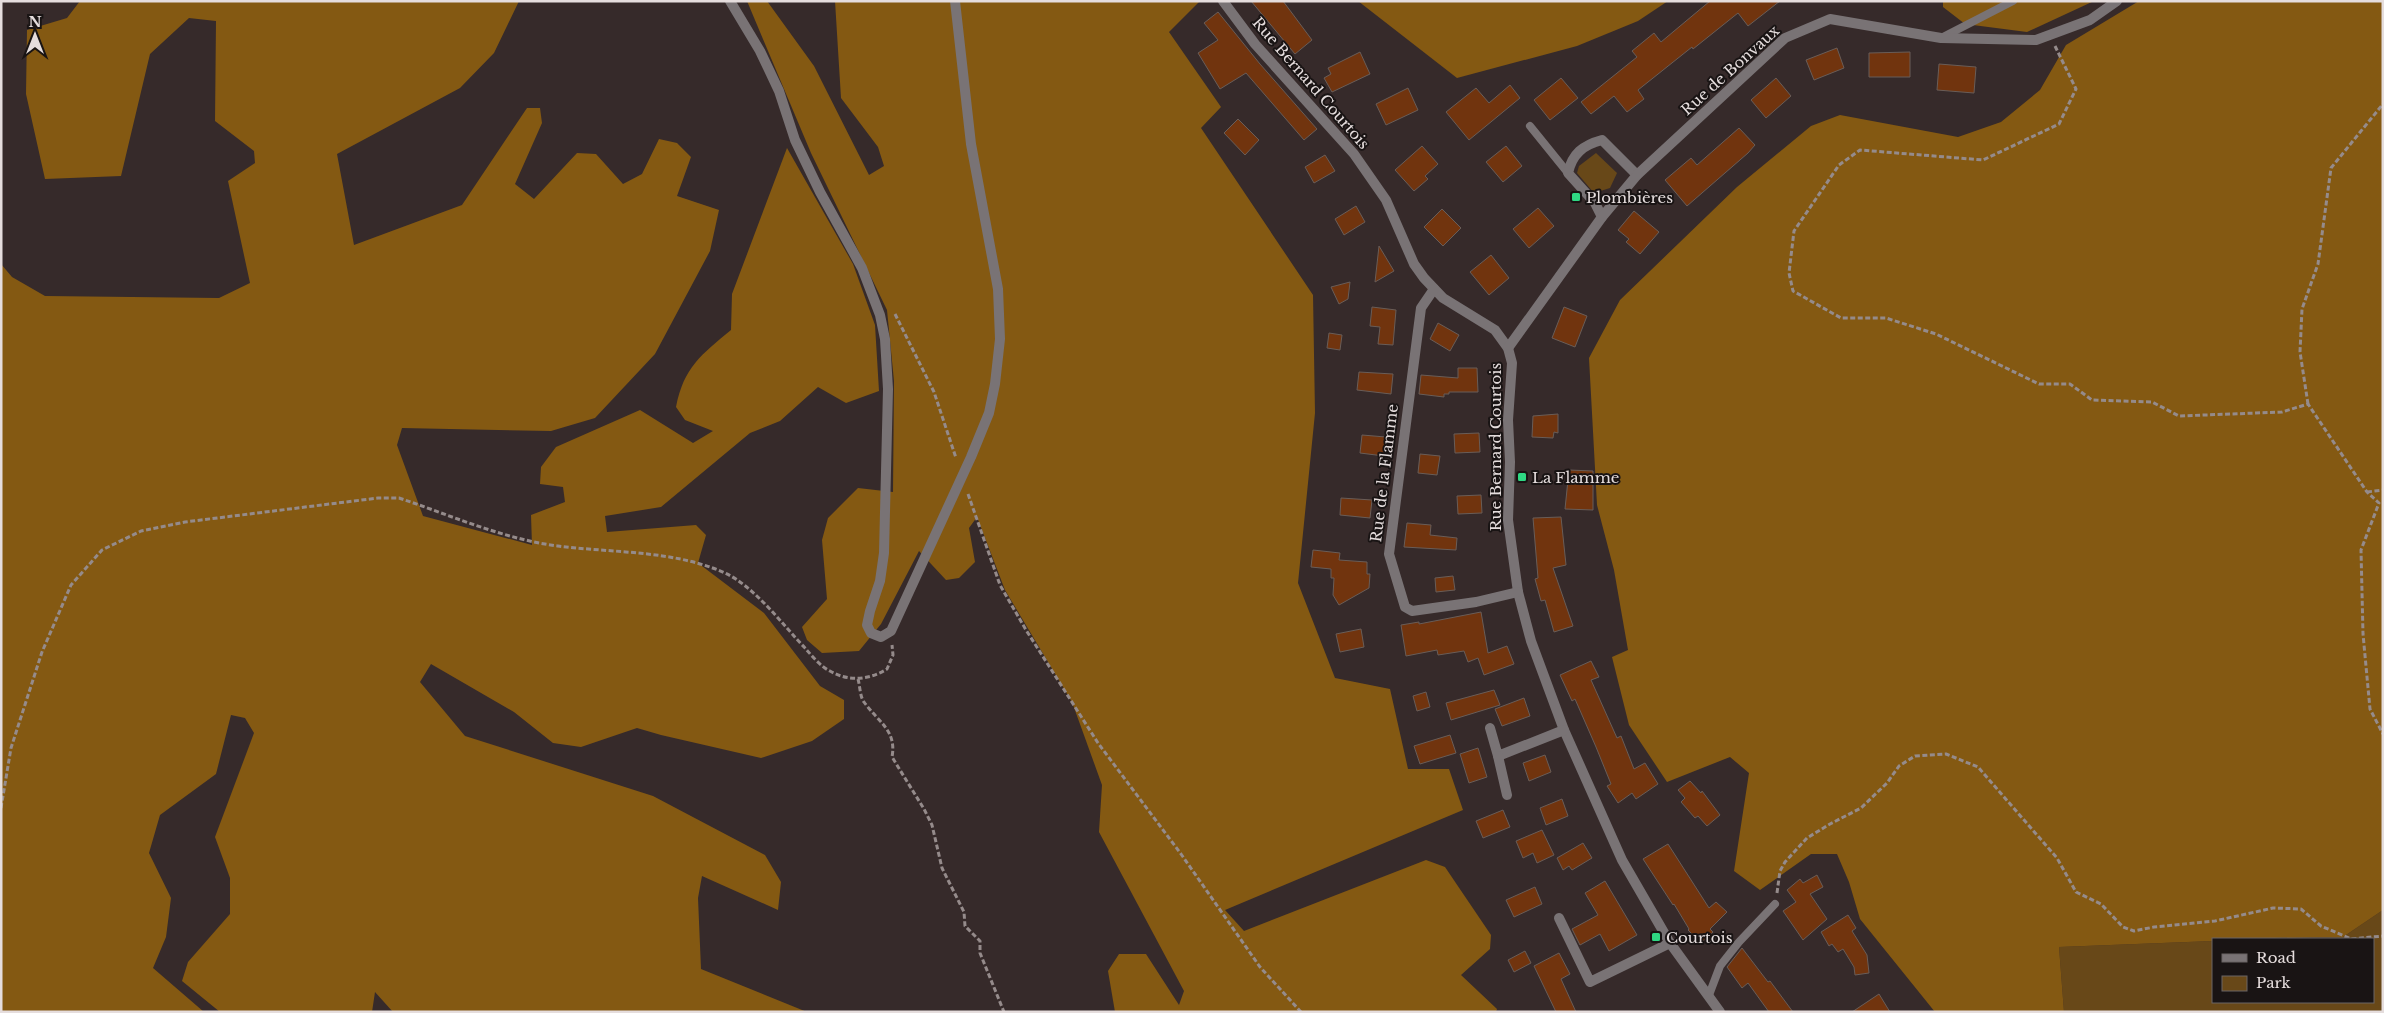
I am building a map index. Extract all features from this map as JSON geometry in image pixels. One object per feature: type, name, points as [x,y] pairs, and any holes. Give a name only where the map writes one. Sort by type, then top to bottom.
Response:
[{"type":"street","points":[[730,1],[764,59],[779,90],[795,140],[820,192],[858,260],[880,315],[886,339],[888,389],[884,553],[880,581],[867,625],[871,633],[881,637],[891,631],[962,476],[989,413],[995,384],[1000,339],[998,289],[970,144],[955,1]]},
{"type":"street","name":"Rue Bernard Courtois","points":[[1223,1],[1255,44],[1354,154],[1386,200],[1414,264],[1434,289],[1443,298],[1495,330],[1508,348],[1512,363],[1508,420],[1510,462],[1508,520],[1518,592],[1531,641],[1564,730],[1622,860],[1670,943],[1720,1012]]},
{"type":"street","name":"Rue de Bonvaux","points":[[1508,348],[1602,217],[1637,176],[1785,38],[1830,19],[1941,38],[2036,40],[2090,20],[2118,1]]},
{"type":"street","points":[[1602,217],[1594,203],[1568,173],[1571,159],[1588,144],[1602,140],[1637,176]]},
{"type":"street","name":"Rue de la Flamme","points":[[1434,289],[1421,308],[1400,457],[1389,554],[1395,578],[1405,606],[1412,611],[1476,602],[1518,592]]},
{"type":"street","points":[[1490,728],[1507,795]]},
{"type":"street","points":[[1498,756],[1564,730]]},
{"type":"street","points":[[1559,918],[1590,982],[1670,943]]},
{"type":"lane","points":[[1941,38],[2013,1]]},
{"type":"lane","points":[[1530,126],[1568,173]]},
{"type":"lane","points":[[1708,995],[1720,966],[1739,942],[1776,904]]},
{"type":"path","points":[[2051,34],[2059,57],[2076,89],[2059,124],[1983,160],[1860,150],[1839,165],[1794,231],[1789,273],[1794,291],[1841,318],[1886,318],[1894,320],[1936,334],[2039,384],[2070,384],[2092,400],[2152,402],[2179,416],[2282,412],[2308,404]]},
{"type":"path","points":[[2383,104],[2331,168],[2318,264],[2302,309],[2300,352],[2308,404],[2367,492],[2379,503],[2361,550],[2364,634],[2370,708],[2383,734]]},
{"type":"path","points":[[890,310],[896,316],[934,392],[1000,585],[1031,638],[1098,743],[1181,854],[1260,967],[1301,1012]]},
{"type":"path","points":[[2367,492],[2383,490]]},
{"type":"path","points":[[1,808],[12,748],[42,652],[71,585],[102,550],[141,531],[185,522],[378,498],[398,498],[519,538],[558,546],[636,552],[702,564],[727,574],[753,594],[829,671],[851,679],[868,678],[887,670],[893,655],[891,631]]},
{"type":"path","points":[[858,679],[862,701],[892,737],[894,746],[892,757],[932,825],[942,868],[964,912],[965,926],[980,941],[980,953],[1004,1012]]},
{"type":"path","points":[[1776,904],[1780,871],[1785,862],[1807,838],[1861,808],[1887,783],[1900,766],[1916,756],[1946,754],[1978,767],[2057,858],[2076,892],[2101,904],[2123,927],[2134,931],[2154,927],[2215,921],[2273,908],[2301,909],[2321,926],[2349,938]]},
{"type":"path","points":[[2362,938],[2383,936]]},
{"type":"green space","points":[[1596,153],[1617,173],[1610,188],[1594,193],[1577,173],[1579,166]]},
{"type":"green space","points":[[2383,910],[2383,1012],[2064,1012],[2059,947],[2212,941],[2212,1003],[2374,1003],[2374,938],[2312,938],[2343,937]]},
{"type":"shaded area","points":[[80,1],[519,1],[494,53],[460,88],[337,154],[354,245],[462,205],[527,108],[540,108],[542,123],[515,184],[534,199],[577,153],[596,154],[623,184],[642,174],[659,139],[677,143],[691,157],[677,196],[719,210],[710,251],[655,354],[595,418],[551,431],[402,428],[397,445],[423,516],[532,545],[531,515],[565,502],[563,487],[540,484],[541,467],[556,447],[640,410],[693,443],[713,431],[685,420],[676,407],[679,393],[695,363],[731,330],[732,294],[787,148],[853,264],[875,325],[879,391],[846,403],[818,387],[780,421],[750,433],[661,507],[605,516],[607,532],[696,525],[706,535],[698,563],[764,613],[820,686],[844,700],[844,719],[812,741],[761,758],[637,728],[581,747],[553,743],[514,712],[431,664],[420,682],[465,736],[653,796],[765,855],[781,882],[778,910],[702,876],[698,898],[701,969],[807,1012],[393,1012],[375,992],[372,1012],[220,1012],[182,981],[188,962],[230,914],[230,878],[215,837],[254,733],[245,718],[231,715],[216,774],[160,815],[149,853],[171,898],[166,937],[153,968],[204,1012],[1,1012],[1,264],[12,277],[45,296],[219,298],[250,283],[228,181],[255,163],[254,151],[215,121],[216,21],[189,18],[150,54],[121,176],[45,179],[26,94],[27,30],[67,18]]},
{"type":"shaded area","points":[[747,1],[767,1],[814,66],[869,175],[884,166],[878,147],[841,98],[835,1],[1200,1],[1169,32],[1221,107],[1201,128],[1313,295],[1315,413],[1298,583],[1335,678],[1390,689],[1408,769],[1449,769],[1463,810],[1225,910],[1244,931],[1426,860],[1445,867],[1491,935],[1490,949],[1461,975],[1497,1009],[1496,1012],[1115,1012],[1108,971],[1119,954],[1146,954],[1179,1005],[1184,991],[1099,832],[1102,785],[1072,702],[1005,590],[977,517],[969,528],[975,562],[959,578],[946,580],[919,551],[881,624],[859,651],[822,653],[807,640],[802,627],[827,599],[822,540],[828,518],[858,488],[893,492],[894,381],[887,310],[811,153]]},
{"type":"shaded area","points":[[1358,1],[1668,1],[1638,21],[1577,46],[1457,78]]},
{"type":"shaded area","points":[[1943,1],[2094,1],[2027,32],[1965,24],[1943,7]]},
{"type":"shaded area","points":[[2139,1],[2383,1],[2383,910],[2343,937],[2212,938],[2212,941],[2059,947],[2064,1012],[1935,1012],[1860,919],[1849,882],[1837,854],[1811,854],[1760,890],[1734,871],[1749,773],[1730,757],[1667,782],[1629,725],[1612,657],[1628,650],[1614,570],[1597,505],[1589,358],[1620,300],[1737,187],[1811,126],[1840,115],[1958,137],[2001,122],[2040,90],[2066,45]]},
{"type":"building","points":[[1251,1],[1283,1],[1312,40],[1295,54]]},
{"type":"building","points":[[1710,1],[1780,1],[1748,26],[1738,13],[1638,90],[1644,99],[1627,112],[1614,96],[1591,114],[1581,102],[1637,57],[1632,51],[1654,33],[1661,42]]},
{"type":"building","points":[[1218,12],[1260,64],[1317,129],[1304,140],[1246,73],[1220,89],[1198,53],[1218,40],[1204,23]]},
{"type":"building","points":[[1837,48],[1844,68],[1814,80],[1806,60]]},
{"type":"building","points":[[1360,52],[1370,74],[1332,92],[1324,78],[1331,74],[1328,68]]},
{"type":"building","points":[[1910,52],[1910,77],[1869,77],[1869,53]]},
{"type":"building","points":[[1939,64],[1976,67],[1974,93],[1937,90]]},
{"type":"building","points":[[1561,78],[1578,98],[1550,120],[1534,100]]},
{"type":"building","points":[[1776,78],[1791,96],[1766,118],[1751,100]]},
{"type":"building","points":[[1510,85],[1520,98],[1469,140],[1446,112],[1476,88],[1489,103]]},
{"type":"building","points":[[1408,88],[1418,110],[1386,125],[1376,104]]},
{"type":"building","points":[[1238,119],[1259,140],[1245,155],[1224,133]]},
{"type":"building","points":[[1739,128],[1755,145],[1687,206],[1665,180],[1691,158],[1697,165]]},
{"type":"building","points":[[1422,146],[1438,164],[1425,176],[1428,179],[1414,191],[1395,170]]},
{"type":"building","points":[[1506,146],[1522,166],[1503,182],[1486,162]]},
{"type":"building","points":[[1325,155],[1335,171],[1314,183],[1305,167]]},
{"type":"building","points":[[1356,206],[1365,222],[1344,235],[1335,219]]},
{"type":"building","points":[[1538,208],[1554,226],[1529,248],[1513,229]]},
{"type":"building","points":[[1442,209],[1461,228],[1443,246],[1424,227]]},
{"type":"building","points":[[1634,211],[1659,232],[1640,254],[1626,242],[1629,239],[1618,230]]},
{"type":"building","points":[[1379,246],[1394,271],[1375,282]]},
{"type":"building","points":[[1491,255],[1509,278],[1489,295],[1470,272]]},
{"type":"building","points":[[1350,282],[1348,299],[1339,304],[1331,287]]},
{"type":"building","points":[[1372,307],[1396,310],[1393,345],[1378,344],[1380,327],[1370,326]]},
{"type":"building","points":[[1564,307],[1587,316],[1575,347],[1552,338]]},
{"type":"building","points":[[1438,323],[1459,335],[1450,351],[1430,339]]},
{"type":"building","points":[[1329,333],[1342,335],[1340,350],[1327,348]]},
{"type":"building","points":[[1458,368],[1477,368],[1478,392],[1449,392],[1449,394],[1444,394],[1444,397],[1419,394],[1421,375],[1458,378]]},
{"type":"building","points":[[1359,372],[1393,374],[1391,394],[1357,390]]},
{"type":"building","points":[[1558,414],[1558,433],[1554,432],[1553,438],[1532,437],[1533,416]]},
{"type":"building","points":[[1479,433],[1480,452],[1455,453],[1454,434]]},
{"type":"building","points":[[1362,435],[1386,437],[1384,456],[1360,453]]},
{"type":"building","points":[[1420,454],[1440,456],[1437,475],[1418,473]]},
{"type":"building","points":[[1569,470],[1593,471],[1593,510],[1565,509]]},
{"type":"building","points":[[1481,495],[1482,513],[1458,514],[1457,496]]},
{"type":"building","points":[[1341,498],[1372,500],[1370,518],[1340,515]]},
{"type":"building","points":[[1561,517],[1566,565],[1553,568],[1573,626],[1554,632],[1545,600],[1541,601],[1535,579],[1538,578],[1533,518]]},
{"type":"building","points":[[1407,523],[1431,525],[1430,535],[1457,538],[1456,550],[1404,547]]},
{"type":"building","points":[[1313,550],[1340,553],[1339,560],[1367,562],[1367,574],[1370,574],[1369,588],[1339,605],[1333,595],[1334,578],[1331,578],[1331,569],[1311,567]]},
{"type":"building","points":[[1453,576],[1455,590],[1436,592],[1435,578]]},
{"type":"building","points":[[1481,612],[1488,653],[1507,646],[1514,664],[1484,675],[1478,658],[1468,662],[1464,651],[1438,655],[1437,650],[1406,656],[1401,625],[1419,622],[1419,624]]},
{"type":"building","points":[[1361,629],[1364,647],[1340,652],[1336,634]]},
{"type":"building","points":[[1591,661],[1599,677],[1591,680],[1617,738],[1621,736],[1634,769],[1645,763],[1658,784],[1636,799],[1632,793],[1618,803],[1607,786],[1611,784],[1596,747],[1575,699],[1572,701],[1560,675]]},
{"type":"building","points":[[1494,690],[1500,705],[1451,720],[1446,703]]},
{"type":"building","points":[[1426,692],[1430,707],[1417,711],[1413,696]]},
{"type":"building","points":[[1524,698],[1530,716],[1502,726],[1495,709]]},
{"type":"building","points":[[1450,735],[1456,753],[1420,764],[1414,746]]},
{"type":"building","points":[[1478,748],[1487,777],[1469,783],[1460,754]]},
{"type":"building","points":[[1545,755],[1551,772],[1529,781],[1523,763]]},
{"type":"building","points":[[1690,781],[1701,793],[1702,791],[1720,815],[1707,826],[1698,816],[1695,818],[1681,802],[1685,798],[1678,790]]},
{"type":"building","points":[[1562,799],[1568,816],[1546,825],[1540,808]]},
{"type":"building","points":[[1503,810],[1510,827],[1483,838],[1476,821]]},
{"type":"building","points":[[1542,830],[1554,855],[1537,863],[1533,853],[1523,858],[1516,841]]},
{"type":"building","points":[[1583,843],[1592,858],[1572,870],[1569,866],[1563,870],[1557,858]]},
{"type":"building","points":[[1668,844],[1709,908],[1716,902],[1727,912],[1710,929],[1713,932],[1701,943],[1688,930],[1674,904],[1643,859]]},
{"type":"building","points":[[1817,875],[1823,887],[1810,894],[1827,919],[1803,940],[1783,911],[1796,902],[1787,890],[1800,879],[1803,883]]},
{"type":"building","points":[[1605,881],[1637,935],[1609,951],[1600,934],[1580,945],[1572,929],[1598,915],[1585,893]]},
{"type":"building","points":[[1535,887],[1542,904],[1514,917],[1506,900]]},
{"type":"building","points":[[1848,915],[1856,928],[1852,931],[1867,955],[1869,973],[1855,975],[1854,967],[1843,949],[1838,952],[1832,944],[1829,946],[1821,932]]},
{"type":"building","points":[[1742,948],[1793,1012],[1769,1012],[1748,983],[1742,988],[1727,967]]},
{"type":"building","points":[[1525,951],[1531,963],[1514,972],[1508,960]]},
{"type":"building","points":[[1559,953],[1570,974],[1561,979],[1576,1012],[1556,1012],[1534,966]]},
{"type":"building","points":[[1879,994],[1890,1012],[1852,1012]]},
{"type":"place","name":"Plombières","points":[[1576,197]]},
{"type":"place","name":"La Flamme","points":[[1522,477]]},
{"type":"place","name":"Courtois","points":[[1656,937]]}]
